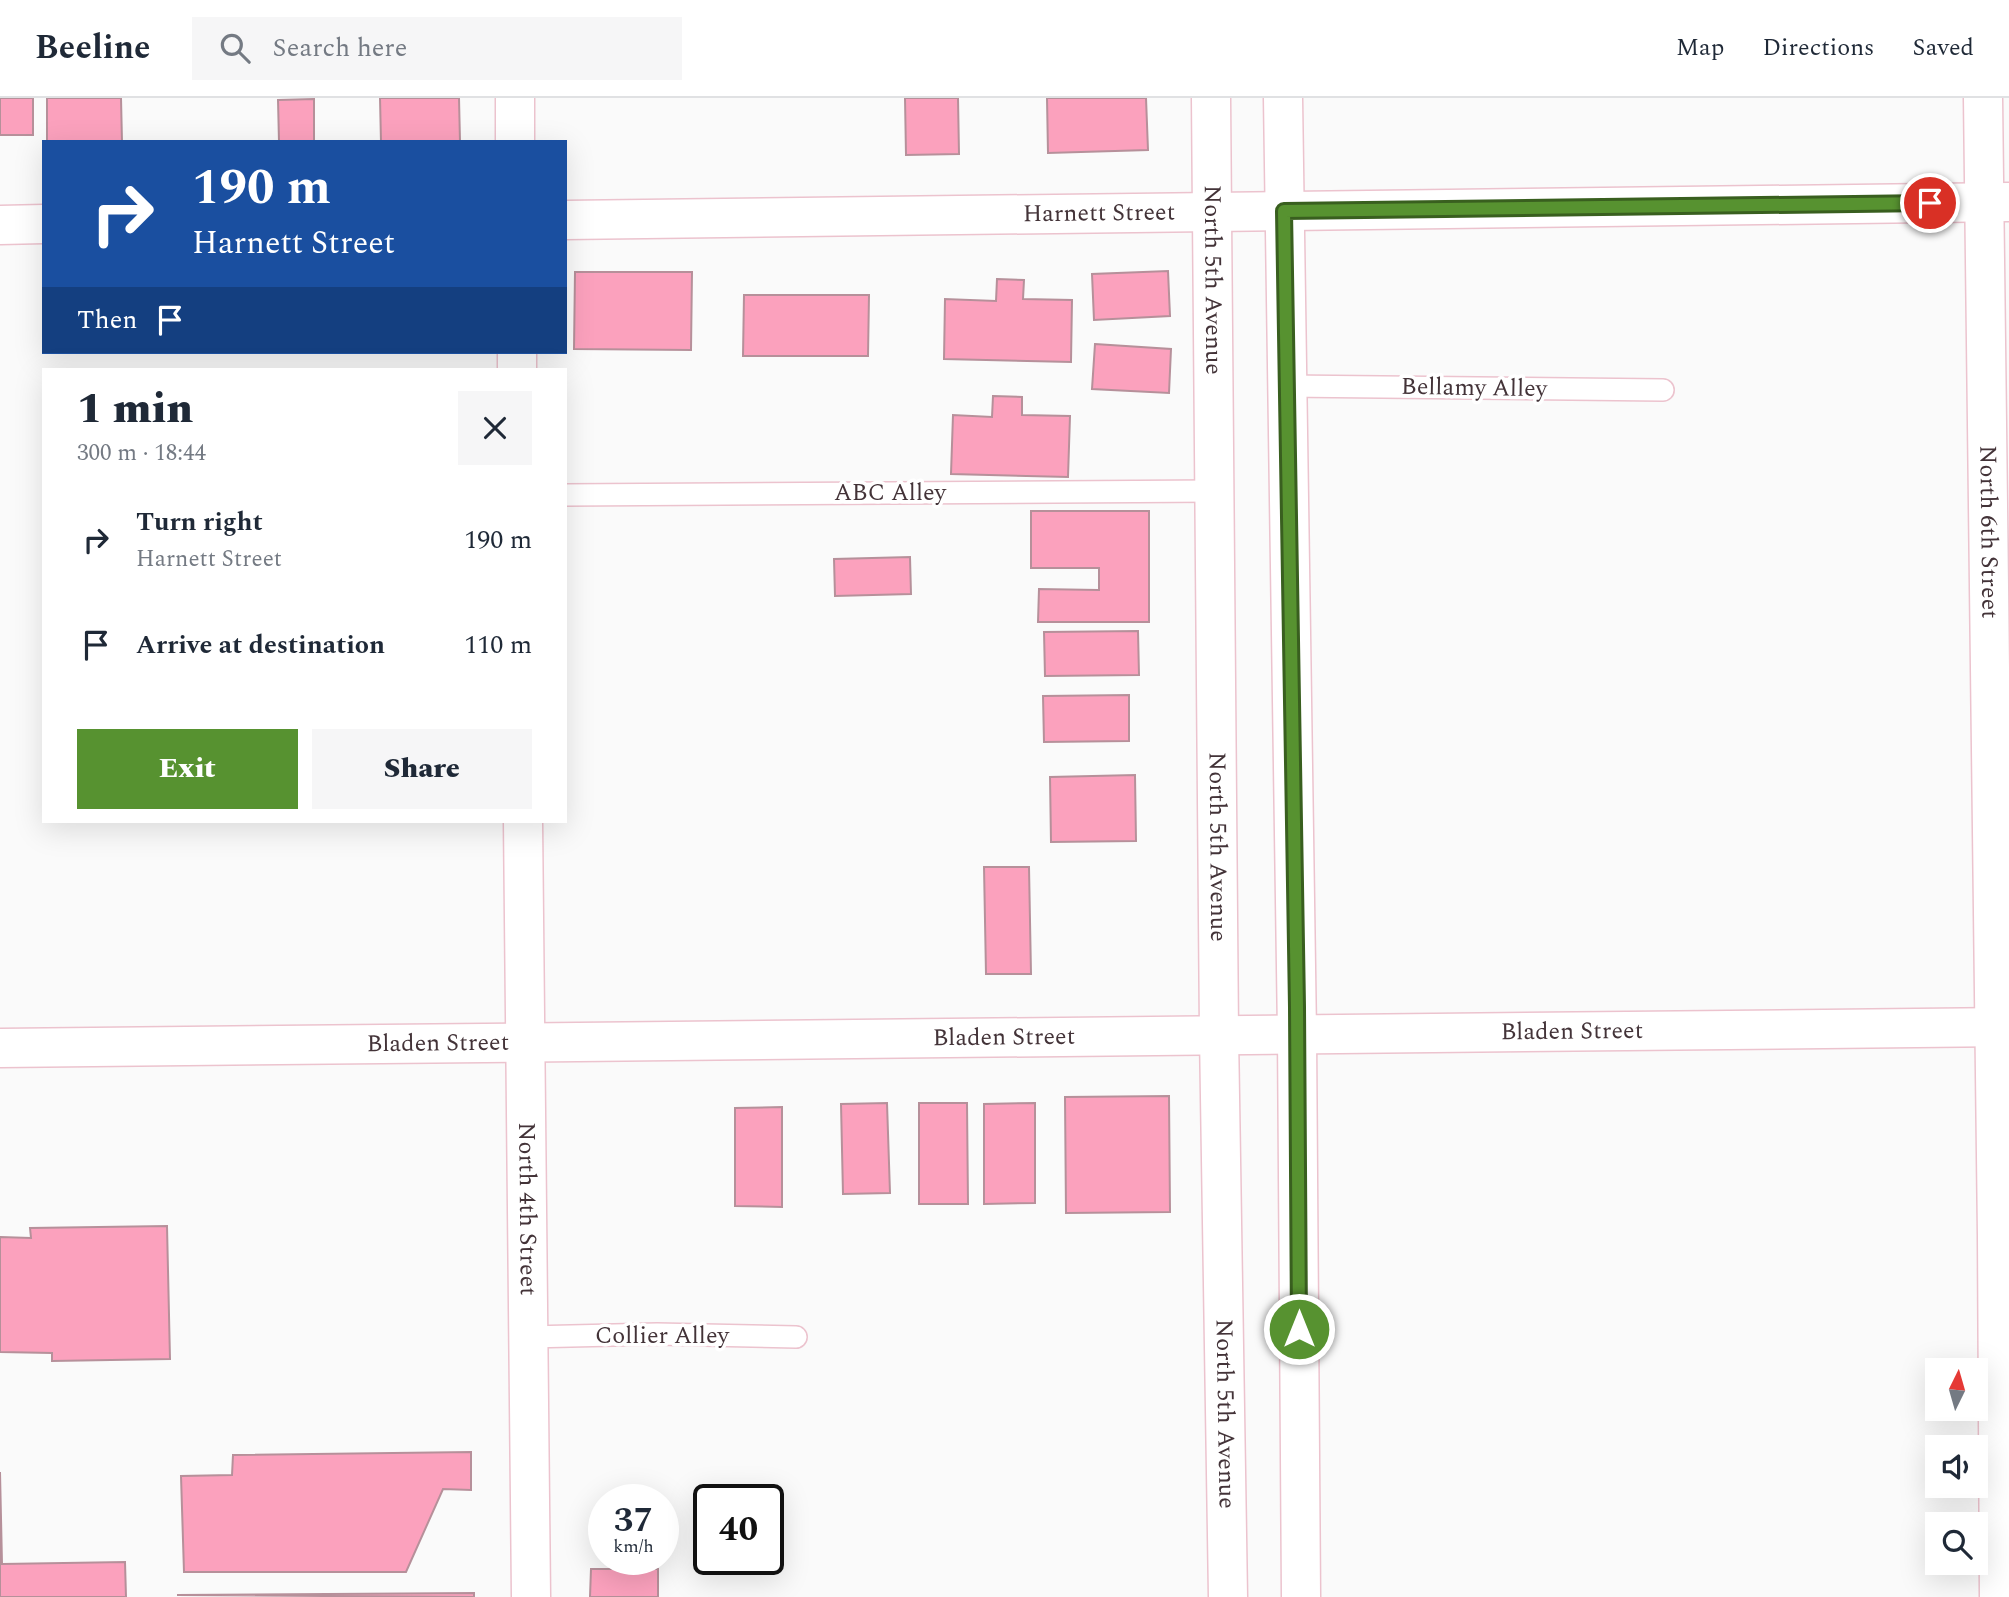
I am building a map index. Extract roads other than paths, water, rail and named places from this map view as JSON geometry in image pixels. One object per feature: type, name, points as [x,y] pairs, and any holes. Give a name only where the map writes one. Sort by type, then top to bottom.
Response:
[{"type":"street","points":[[515,98],[515,140]]},
{"type":"street","name":"North 5th Avenue","points":[[1212,98],[1219,1034],[1228,1597]]},
{"type":"street","points":[[1283,98],[1297,1034],[1301,1597]]},
{"type":"street","name":"North 6th Street","points":[[1983,98],[1996,202],[2001,1028],[1999,1597]]},
{"type":"street","name":"Harnett Street","points":[[567,220],[1996,202]]},
{"type":"street","points":[[0,225],[42,224]]},
{"type":"street","name":"North 4th Street","points":[[523,823],[531,1597]]},
{"type":"street","name":"Bladen Street","points":[[0,1048],[2001,1028]]},
{"type":"lane","name":"Bellamy Alley","points":[[1286,386],[1663,390]]},
{"type":"lane","name":"ABC Alley","points":[[567,495],[1215,491]]},
{"type":"lane","name":"Collier Alley","points":[[528,1337],[657,1334],[796,1337]]}]
